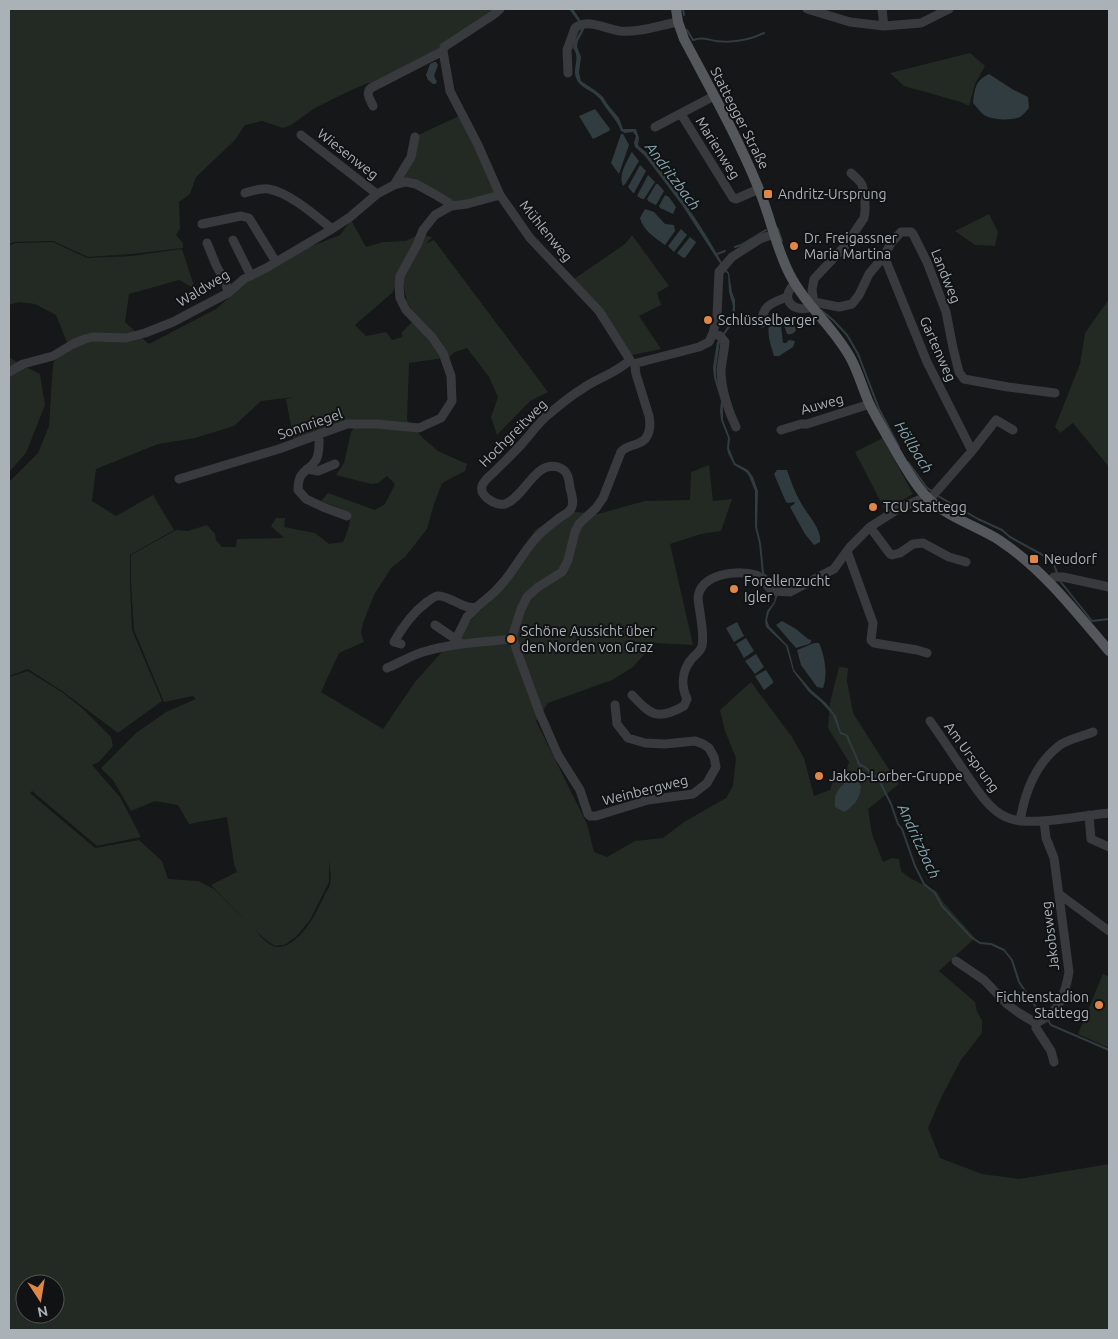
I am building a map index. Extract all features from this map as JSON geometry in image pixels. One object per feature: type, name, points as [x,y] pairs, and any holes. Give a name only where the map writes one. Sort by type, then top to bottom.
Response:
[{"type":"main road","name":"Stattegger Straße","points":[[676,9],[684,39],[740,146],[759,189],[781,256],[795,284],[847,352],[870,404],[915,483],[927,498],[941,508],[999,541],[1030,565],[1049,582],[1109,652]]},
{"type":"street","points":[[373,106],[367,94],[371,88],[443,51],[445,45],[500,9]]},
{"type":"street","points":[[807,9],[850,22],[884,26],[921,23],[949,9]]},
{"type":"street","points":[[882,9],[884,26]]},
{"type":"street","points":[[568,74],[567,50],[575,28],[581,25],[587,23],[621,31],[678,22]]},
{"type":"street","name":"Mühlenweg","points":[[443,51],[450,91],[478,145],[500,195],[530,238],[599,311],[634,361]]},
{"type":"street","points":[[655,127],[714,96]]},
{"type":"street","name":"Marienweg","points":[[681,114],[733,198],[736,199],[759,189]]},
{"type":"street","name":"Wiesenweg","points":[[301,135],[377,194]]},
{"type":"street","name":"Waldweg","points":[[394,185],[411,158],[415,137]]},
{"type":"street","points":[[795,284],[788,292],[789,303],[804,310],[810,306],[813,297],[814,278],[845,246],[864,218],[866,213],[863,187],[851,173]]},
{"type":"street","name":"Waldweg","points":[[9,372],[23,364],[53,356],[85,338],[126,338],[145,334],[173,322],[228,292],[244,279],[350,218],[377,194],[394,185],[406,182],[416,184],[451,206]]},
{"type":"street","points":[[245,193],[262,189],[280,192],[314,214],[332,229]]},
{"type":"street","points":[[451,206],[467,204],[500,195]]},
{"type":"street","name":"Sonnriegel","points":[[179,479],[271,452],[347,424],[377,424],[419,428],[441,418],[452,401],[451,376],[443,353],[432,337],[406,310],[400,298],[399,287],[400,276],[423,230],[435,215],[451,206]]},
{"type":"street","points":[[202,224],[241,216],[249,218],[276,262]]},
{"type":"street","name":"Landweg","points":[[810,306],[814,302],[839,306],[852,304],[859,295],[869,274],[884,256],[891,243],[901,232],[911,232],[914,234],[946,312],[959,372],[964,379],[1055,393]]},
{"type":"street","points":[[736,426],[729,410],[722,382],[725,346],[719,336],[720,272],[732,256],[760,239],[774,234]]},
{"type":"street","points":[[233,240],[251,276]]},
{"type":"street","points":[[207,243],[228,292]]},
{"type":"street","name":"Gartenweg","points":[[884,256],[926,362],[972,451]]},
{"type":"street","points":[[762,323],[762,315],[768,306],[787,297]]},
{"type":"street","points":[[387,668],[408,657],[459,642],[513,639],[515,625],[527,597],[538,587],[562,572],[568,560],[574,532],[604,498],[621,452],[624,448],[643,442],[650,430],[650,422],[634,361],[703,346],[719,336]]},
{"type":"street","name":"Hochgreitweg","points":[[459,642],[467,617],[503,584],[535,539],[555,521],[570,511],[573,505],[566,472],[555,466],[544,468],[514,499],[503,504],[494,502],[483,494],[481,490],[483,483],[513,454],[546,416],[582,388],[634,361]]},
{"type":"street","name":"Auweg","points":[[781,430],[807,424],[870,404]]},
{"type":"street","points":[[632,695],[651,713],[662,714],[684,706],[687,699],[682,690],[685,672],[690,660],[702,648],[698,592],[710,579],[726,574],[746,573],[758,576],[777,592],[790,592],[830,572],[870,527],[898,509],[927,498],[972,451],[996,420],[1012,430]]},
{"type":"street","points":[[319,435],[319,454],[316,461],[298,480],[298,490],[306,499],[323,508],[347,516]]},
{"type":"street","points":[[307,469],[318,471],[335,464]]},
{"type":"street","points":[[870,527],[892,555],[900,553],[913,544],[923,543],[949,557],[966,562]]},
{"type":"street","points":[[847,551],[872,624],[871,640],[874,643],[927,653]]},
{"type":"street","points":[[1049,582],[1054,577],[1063,577],[1109,587]]},
{"type":"street","points":[[401,644],[394,642],[405,623],[420,607],[434,597],[444,597],[464,605],[477,607]]},
{"type":"street","points":[[435,624],[459,642]]},
{"type":"street","name":"Weinbergweg","points":[[513,639],[523,669],[556,750],[580,790],[590,816],[596,816],[648,800],[693,794],[707,784],[716,766],[709,748],[695,741],[665,744],[645,743],[628,738],[617,724],[615,705]]},
{"type":"street","name":"Am Ursprung","points":[[930,720],[976,787],[997,812],[1006,818],[1020,821],[1044,821],[1109,813]]},
{"type":"street","points":[[1020,821],[1023,802],[1030,783],[1043,762],[1060,744],[1093,732]]},
{"type":"street","points":[[1089,815],[1091,838],[1109,847]]},
{"type":"street","name":"Jakobsweg","points":[[1042,1020],[1061,1000],[1066,990],[1069,972],[1054,858],[1046,838],[1044,821]]},
{"type":"street","points":[[1059,894],[1109,931]]},
{"type":"street","points":[[956,961],[984,980],[1007,1004],[1019,1013],[1042,1020],[1036,1028],[1051,1051],[1054,1062]]},
{"type":"shaded area","points":[[9,9],[497,9],[441,45],[435,52],[371,84],[368,83],[315,108],[291,125],[283,128],[262,121],[245,125],[234,141],[196,177],[190,194],[179,202],[180,229],[176,235],[183,243],[183,248],[88,257],[53,241],[15,242],[9,244]]},
{"type":"shaded area","points":[[569,9],[573,9],[581,21],[584,30],[577,47],[581,57],[579,73],[581,81],[603,97],[619,118],[623,129],[636,129],[639,138],[638,145],[649,155],[688,208],[714,249],[722,263],[721,265],[682,205],[645,156],[635,147],[636,136],[633,132],[625,133],[621,131],[617,122],[600,99],[583,87],[576,78],[576,56],[573,48],[574,42],[581,30],[578,21]]},
{"type":"shaded area","points":[[970,53],[985,66],[975,84],[969,106],[904,86],[890,73]]},
{"type":"shaded area","points":[[434,62],[438,65],[434,76],[437,82],[433,84],[426,75],[430,64]]},
{"type":"shaded area","points":[[989,74],[1028,97],[1029,108],[1020,117],[1007,119],[992,118],[984,115],[973,103],[978,82]]},
{"type":"shaded area","points":[[595,109],[610,129],[593,139],[579,116]]},
{"type":"shaded area","points":[[459,116],[496,193],[460,203],[407,181],[401,176],[418,135]]},
{"type":"shaded area","points":[[621,134],[623,134],[629,145],[619,174],[611,163]]},
{"type":"shaded area","points":[[632,152],[639,161],[623,186],[622,174]]},
{"type":"shaded area","points":[[640,165],[646,171],[633,193],[628,187]]},
{"type":"shaded area","points":[[648,175],[655,182],[644,199],[642,199],[637,196]]},
{"type":"shaded area","points":[[656,184],[664,191],[656,205],[647,199]]},
{"type":"shaded area","points":[[665,195],[669,197],[676,207],[673,214],[659,206]]},
{"type":"shaded area","points":[[645,209],[654,212],[665,224],[674,225],[675,231],[665,245],[644,226],[640,218]]},
{"type":"shaded area","points":[[989,214],[998,232],[995,246],[975,245],[955,231]]},
{"type":"shaded area","points":[[351,220],[366,247],[383,242],[406,241],[419,234],[432,237],[426,244],[434,240],[548,392],[530,401],[497,435],[491,417],[498,397],[489,377],[467,348],[455,352],[448,358],[442,343],[412,310],[407,301],[403,285],[397,277],[393,292],[355,325],[366,336],[386,332],[392,340],[402,337],[402,332],[412,322],[429,337],[443,358],[409,363],[407,420],[438,451],[467,464],[465,471],[442,483],[427,529],[405,557],[391,568],[374,595],[363,623],[361,633],[364,642],[339,653],[321,692],[383,729],[415,682],[509,579],[535,530],[566,511],[598,514],[645,501],[690,500],[691,472],[709,465],[713,501],[732,499],[721,531],[701,534],[670,544],[693,645],[654,643],[633,667],[612,680],[548,703],[536,721],[587,824],[594,852],[607,857],[635,841],[663,838],[684,822],[726,798],[733,786],[736,758],[725,731],[720,710],[751,682],[792,737],[804,758],[814,796],[830,790],[834,777],[846,771],[849,762],[828,728],[830,703],[839,667],[848,668],[847,681],[853,713],[899,784],[868,809],[872,834],[883,862],[892,858],[899,859],[901,871],[910,878],[936,891],[944,903],[975,938],[939,971],[975,1002],[977,1012],[982,1020],[982,1033],[961,1060],[928,1128],[940,1158],[982,1174],[1019,1179],[1109,1164],[1109,1330],[9,1330],[9,677],[28,671],[63,693],[82,708],[111,737],[113,746],[99,762],[92,765],[120,797],[141,837],[97,846],[32,791],[30,793],[95,848],[139,840],[162,861],[168,879],[198,881],[214,889],[252,927],[211,885],[237,872],[234,864],[227,817],[189,824],[178,805],[155,801],[131,811],[113,780],[101,768],[136,733],[166,712],[196,699],[193,696],[164,702],[134,630],[131,555],[176,530],[188,531],[207,525],[215,534],[216,540],[222,547],[236,547],[237,539],[284,538],[271,526],[276,518],[285,518],[284,527],[315,533],[329,544],[343,542],[350,518],[344,510],[321,501],[328,493],[375,510],[385,504],[395,484],[387,476],[378,483],[371,484],[336,475],[344,463],[351,432],[356,425],[354,421],[294,442],[286,399],[294,397],[261,401],[234,426],[195,438],[158,444],[96,469],[92,501],[116,516],[153,495],[174,530],[130,555],[132,630],[162,701],[118,733],[62,691],[28,669],[9,676],[9,482],[38,453],[49,426],[53,364],[57,357],[87,340],[141,337],[149,344],[216,309],[246,283],[302,250],[340,235]],"holes":[[[329,859],[330,886],[313,919],[293,942],[285,946],[277,947],[268,943],[256,931],[275,946],[284,945],[296,937],[310,920],[329,882]]]},
{"type":"shaded area","points":[[681,229],[687,235],[674,252],[668,246]]},
{"type":"shaded area","points":[[632,235],[669,286],[657,293],[661,305],[639,316],[661,349],[632,355],[574,279],[625,244]]},
{"type":"shaded area","points":[[690,237],[696,242],[685,258],[677,253]]},
{"type":"shaded area","points":[[53,242],[87,258],[131,256],[182,249],[195,289],[179,280],[129,294],[125,322],[138,334],[68,345],[56,315],[35,304],[19,302],[9,305],[9,246],[15,243]]},
{"type":"shaded area","points":[[724,267],[729,273],[735,300],[735,316],[720,341],[716,377],[723,401],[723,420],[730,438],[729,448],[735,463],[748,470],[753,477],[758,491],[757,527],[761,543],[764,573],[774,581],[778,594],[775,603],[769,612],[767,620],[769,626],[788,646],[794,670],[836,716],[841,732],[848,735],[861,767],[864,779],[859,784],[861,786],[858,798],[854,805],[844,812],[835,807],[836,795],[846,782],[856,783],[862,778],[857,762],[846,736],[840,734],[833,715],[809,692],[793,671],[786,646],[766,627],[767,611],[774,602],[776,593],[772,582],[762,574],[759,543],[755,527],[755,491],[749,476],[734,465],[728,453],[728,438],[721,420],[721,401],[714,378],[713,367],[717,342],[728,326],[733,306],[729,292],[728,274],[723,269]]},
{"type":"shaded area","points":[[1109,299],[1109,467],[1073,423],[1060,433],[1055,427],[1080,364],[1085,333]]},
{"type":"shaded area","points":[[792,316],[796,330],[794,332],[787,334],[784,325],[781,326],[783,343],[789,340],[795,341],[793,347],[779,356],[774,356],[769,337],[769,325]]},
{"type":"shaded area","points":[[9,357],[40,374],[45,405],[26,453],[9,472]]},
{"type":"shaded area","points":[[883,438],[913,494],[885,510],[855,452]]},
{"type":"shaded area","points":[[777,470],[787,470],[799,499],[819,532],[820,542],[814,545],[805,534],[790,507],[795,502],[786,502],[774,474]]},
{"type":"shaded area","points":[[782,621],[796,629],[811,640],[811,642],[796,648],[776,625]]},
{"type":"shaded area","points":[[737,622],[744,636],[734,642],[726,628]]},
{"type":"shaded area","points":[[746,638],[754,651],[744,658],[736,644]]},
{"type":"shaded area","points":[[814,643],[819,643],[823,654],[826,671],[823,688],[817,687],[801,665],[797,650]]},
{"type":"shaded area","points":[[756,654],[764,667],[755,674],[745,661]]},
{"type":"shaded area","points":[[766,670],[773,683],[764,690],[755,676]]},
{"type":"shaded area","name":"Fichtenstadion Stattegg","points":[[1103,974],[1109,977],[1109,1048],[1078,1034]]},
{"type":"waterway","name":"Höllbach","points":[[683,9],[684,15]]},
{"type":"waterway","points":[[687,30],[693,40],[702,38],[722,42],[747,39],[764,33]]},
{"type":"waterway","name":"Höllbach","points":[[776,227],[782,241]]},
{"type":"waterway","name":"Höllbach","points":[[735,247],[766,230]]},
{"type":"waterway","name":"Höllbach","points":[[717,254],[725,251]]},
{"type":"waterway","name":"Höllbach","points":[[821,310],[847,335],[858,354],[879,409],[899,447]]},
{"type":"waterway","name":"Höllbach","points":[[908,462],[927,488],[932,491]]},
{"type":"waterway","name":"Höllbach","points":[[938,496],[978,519],[1002,530],[1010,537],[1041,554],[1053,562],[1057,573]]},
{"type":"waterway","name":"Höllbach","points":[[1060,581],[1092,621],[1109,619]]},
{"type":"waterway","name":"Andritzbach","points":[[858,763],[878,778],[902,829],[915,866],[924,884],[935,893],[942,906],[971,937],[980,943],[991,944],[1004,950],[1012,960],[1019,982],[1042,1016]]},
{"type":"waterway","name":"Andritzbach","points":[[1048,1020],[1051,1025],[1109,1050]]},
{"type":"place","name":"Andritz-Ursprung","points":[[768,194]]},
{"type":"place","name":"Dr. Freigassner Maria Martina","points":[[794,246]]},
{"type":"place","name":"Schlüsselberger","points":[[708,320]]},
{"type":"place","name":"TCU Stattegg","points":[[873,507]]},
{"type":"place","name":"Neudorf","points":[[1034,559]]},
{"type":"place","name":"Forellenzucht Igler","points":[[734,589]]},
{"type":"place","name":"Schöne Aussicht über den Norden von Graz","points":[[511,639]]},
{"type":"place","name":"Jakob-Lorber-Gruppe","points":[[819,776]]},
{"type":"place","name":"Fichtenstadion Stattegg","points":[[1099,1005]]}]
